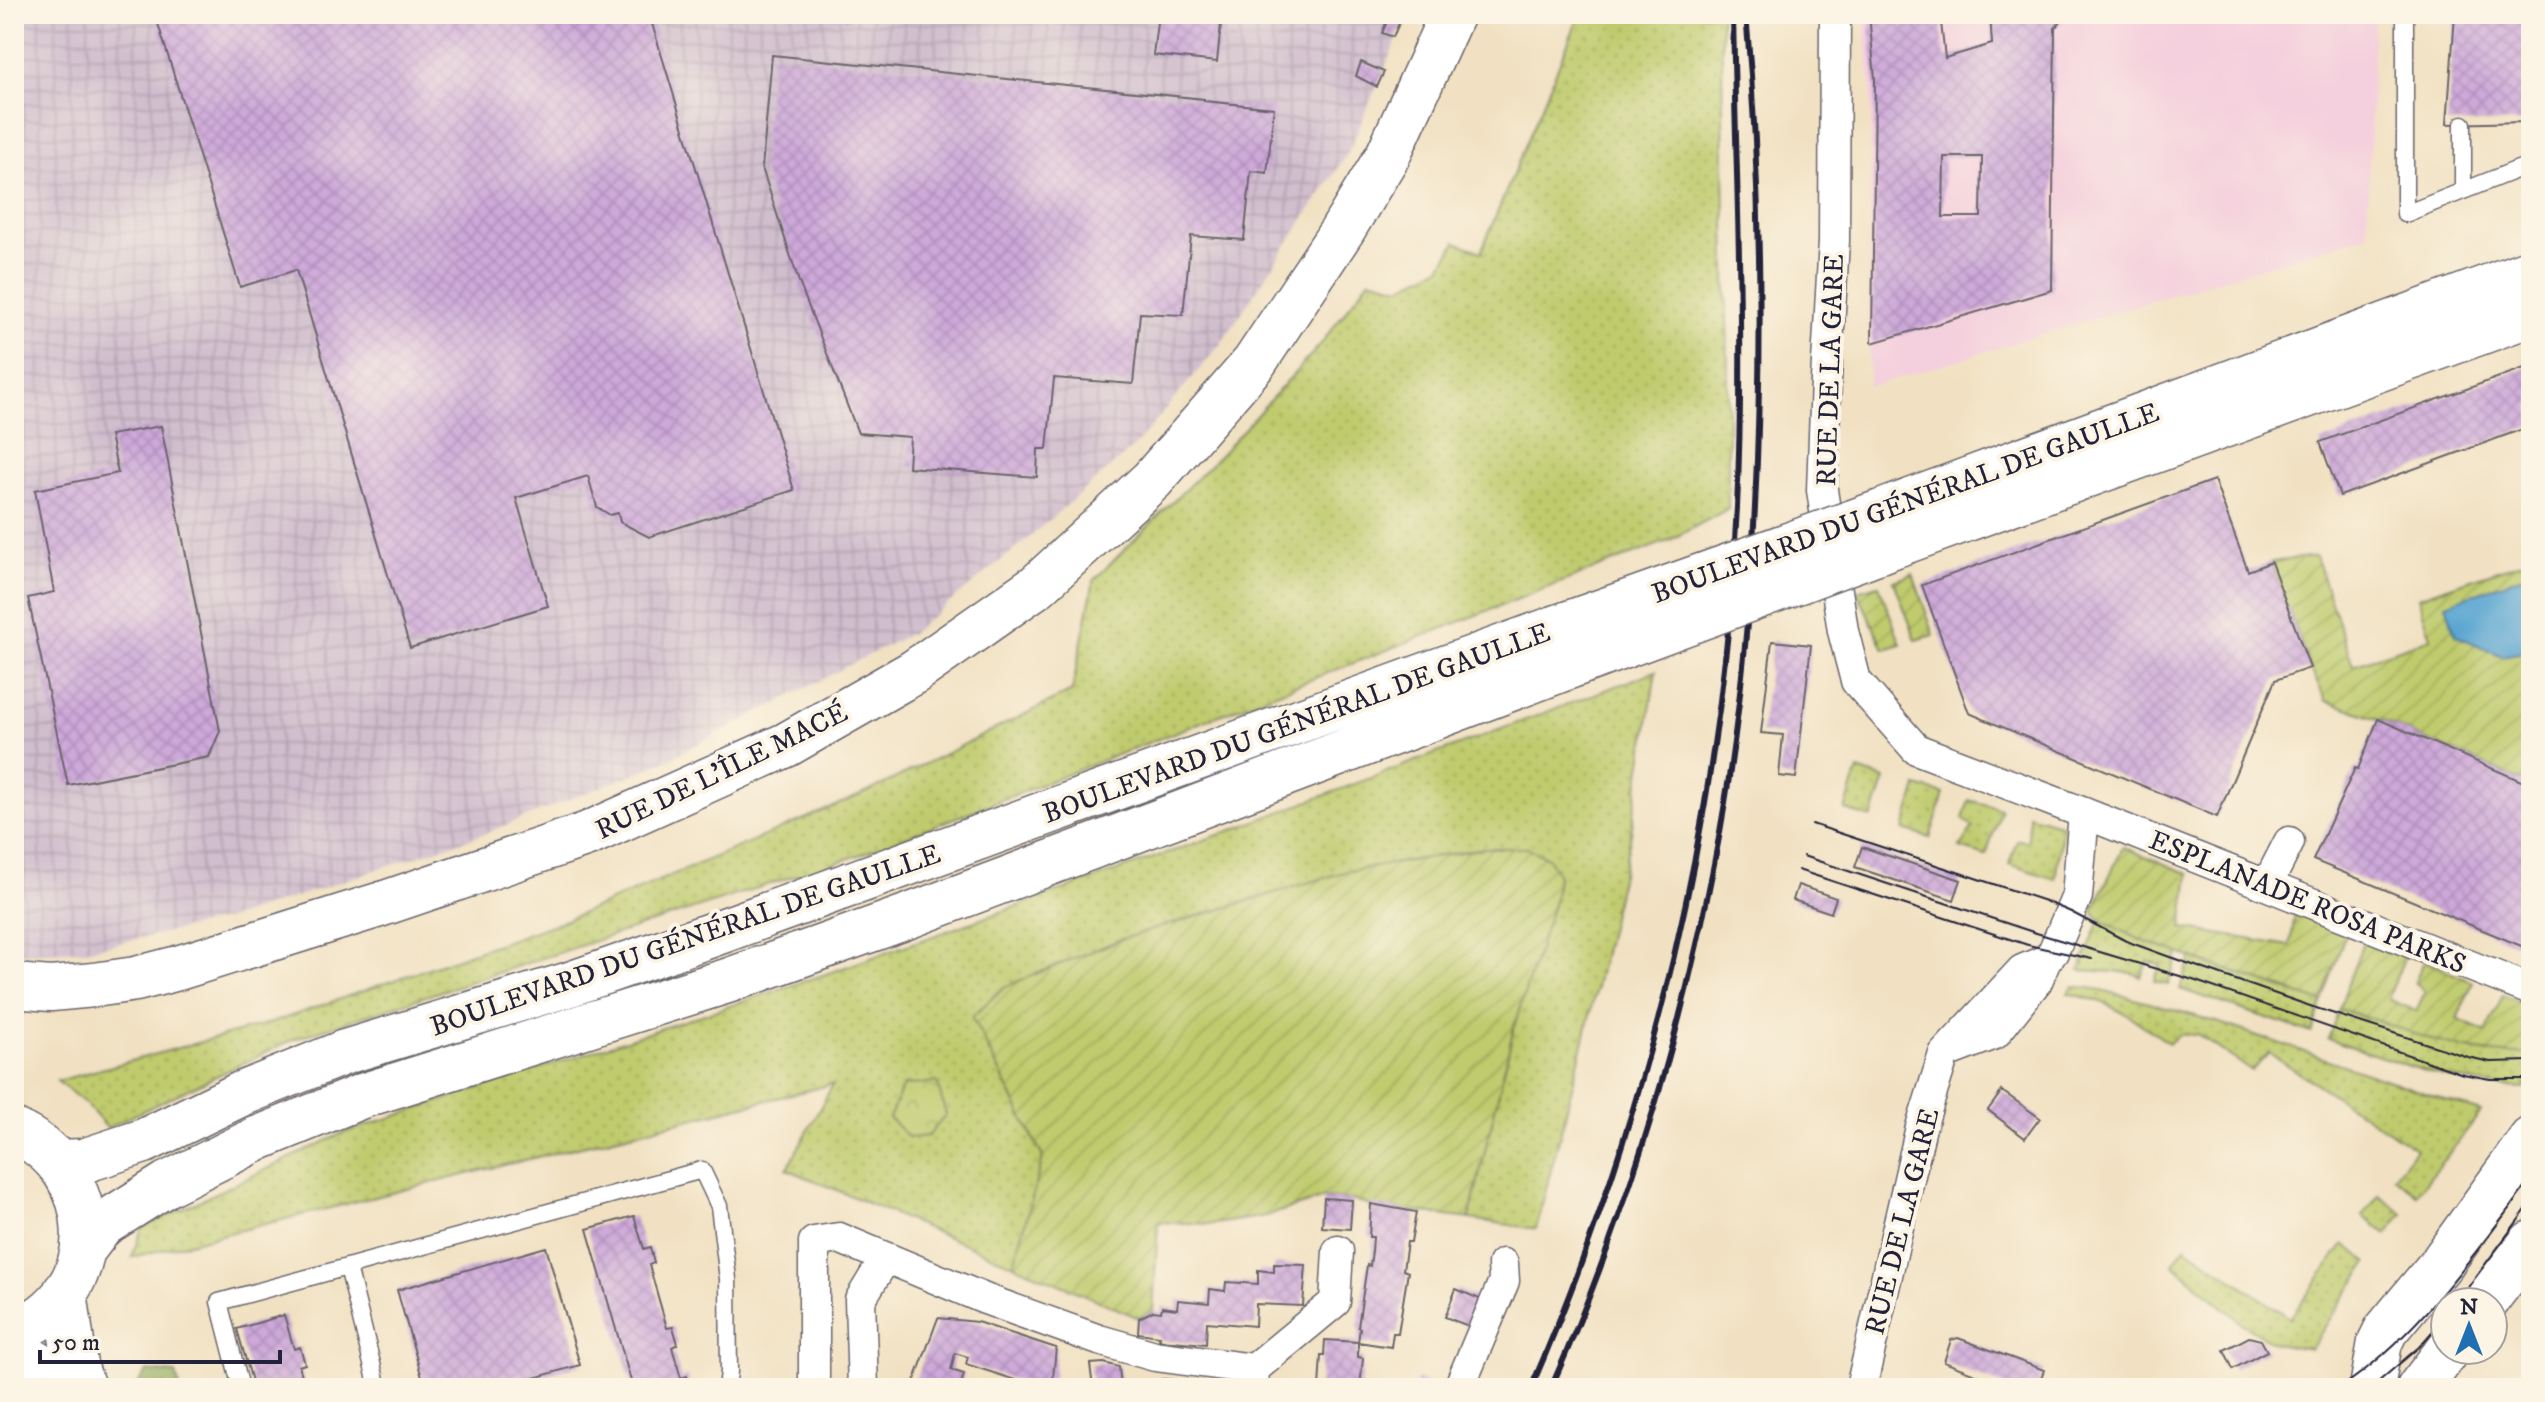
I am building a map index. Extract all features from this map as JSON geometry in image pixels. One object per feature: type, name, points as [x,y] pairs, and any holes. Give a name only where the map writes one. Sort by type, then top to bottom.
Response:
[{"type":"main road","name":"RUE DE L'ÎLE MACÉ","points":[[14,986],[51,989],[94,985],[136,979],[178,968],[379,905],[588,834],[786,745],[914,672],[1038,585],[1152,480],[1254,363],[1342,231],[1388,155],[1452,14]]},
{"type":"main road","name":"BOULEVARD DU GÉNÉRAL DE GAULLE","points":[[1887,529],[2531,271]]},
{"type":"main road","name":"BOULEVARD DU GÉNÉRAL DE GAULLE","points":[[58,1162],[83,1161],[144,1141],[241,1094],[345,1052],[570,984],[1563,647],[1887,529],[2531,314]]},
{"type":"main road","name":"BOULEVARD DU GÉNÉRAL DE GAULLE","points":[[83,1250],[102,1225],[167,1184],[259,1138],[362,1096],[727,981],[901,919],[1321,758],[1563,647]]},
{"type":"main road","points":[[14,1131],[31,1139],[58,1162],[73,1184],[82,1209],[83,1250],[65,1292],[46,1313],[14,1331]]},
{"type":"main road","points":[[2372,1388],[2380,1342],[2386,1330],[2441,1264],[2531,1139]]},
{"type":"main road","points":[[2497,1286],[2531,1243]]},
{"type":"main road","points":[[65,1292],[75,1365],[83,1388]]},
{"type":"main road","points":[[14,1349],[44,1368],[64,1388]]},
{"type":"main road","points":[[2419,1388],[2436,1366]]},
{"type":"street","name":"RUE DE LA GARE","points":[[1835,14],[1834,241],[1822,490],[1843,631],[1856,681],[1916,749],[2084,813],[2077,896],[2037,981],[1995,1034],[1944,1054],[1921,1127],[1861,1388]]},
{"type":"street","name":"ESPLANADE ROSA PARKS","points":[[2084,813],[2531,990]]},
{"type":"street","points":[[2267,885],[2289,842]]},
{"type":"street","points":[[814,1388],[814,1242],[839,1238],[985,1299],[1099,1340],[1253,1378],[1335,1302],[1338,1251]]},
{"type":"street","points":[[863,1388],[860,1300],[885,1259]]},
{"type":"street","points":[[1459,1388],[1504,1281],[1503,1264]]},
{"type":"lane","points":[[2405,14],[2405,214],[2531,164]]},
{"type":"lane","points":[[2463,124],[2463,191]]},
{"type":"lane","points":[[241,1388],[219,1302],[702,1170],[719,1206],[728,1279],[727,1388]]},
{"type":"lane","points":[[348,1267],[378,1388]]},
{"type":"shaded area","points":[[14,14],[1408,14],[1348,153],[1222,342],[1134,447],[913,632],[663,762],[486,833],[232,918],[86,950],[14,953]]},
{"type":"shaded area","points":[[1864,14],[2374,14],[2367,235],[1869,387],[1871,91]]},
{"type":"green space","points":[[1580,14],[1721,14],[1728,509],[1670,540],[862,854],[294,1039],[107,1128],[86,1104],[57,1081],[274,1022],[566,920],[868,792],[1072,691],[1094,580],[1222,453],[1320,345],[1370,279],[1401,287],[1441,267],[1456,242],[1481,252]]},
{"type":"green space","points":[[2315,556],[2353,665],[2431,638],[2418,597],[2531,559],[2531,779],[2528,784],[2378,719],[2326,701],[2310,668],[2271,562]]},
{"type":"green space","points":[[1913,574],[1934,635],[1916,640],[1894,581]]},
{"type":"green space","points":[[1879,585],[1901,644],[1884,649],[1857,591]]},
{"type":"green space","points":[[1656,671],[1630,839],[1536,1229],[1469,1219],[1515,1023],[1555,898],[1558,875],[1528,848],[1485,848],[1344,872],[1122,939],[1004,987],[972,1017],[1043,1157],[1014,1265],[787,1169],[833,1084],[132,1257],[142,1228],[341,1134],[823,975],[1224,833]]},
{"type":"green space","points":[[1858,770],[1885,779],[1872,818],[1845,810]]},
{"type":"green space","points":[[1917,786],[1944,794],[1930,838],[1904,830]]},
{"type":"green space","points":[[1969,800],[2001,809],[1986,856],[1960,848],[1973,827],[1963,819]]},
{"type":"green space","points":[[2029,815],[2063,825],[2055,879],[2009,864],[2017,840],[2028,841]]},
{"type":"green space","points":[[2123,847],[2189,874],[2182,928],[2290,946],[2296,907],[2347,929],[2322,1002],[2143,941],[2100,920],[2093,911]]},
{"type":"green space","points":[[1485,848],[1528,848],[1548,858],[1558,875],[1555,898],[1515,1023],[1469,1219],[1324,1198],[1266,1216],[1214,1224],[1158,1222],[1153,1311],[1139,1318],[1014,1265],[1043,1157],[972,1017],[1004,987],[1122,939],[1344,872]]},
{"type":"green space","points":[[2100,920],[2143,941],[2179,953],[2168,985],[2155,981],[2160,965],[2148,961],[2141,977],[2132,973],[2080,970]]},
{"type":"green space","points":[[2365,936],[2406,953],[2388,999],[2416,1011],[2425,992],[2415,982],[2424,961],[2473,982],[2457,1019],[2486,1032],[2503,995],[2531,1007],[2531,1053],[2506,1054],[2458,1047],[2339,1009]]},
{"type":"green space","points":[[2191,958],[2322,1002],[2312,1033],[2180,989]]},
{"type":"green space","points":[[2074,986],[2102,990],[2217,1022],[2481,1112],[2417,1194],[2394,1177],[2416,1149],[2269,1053],[2252,1071],[2197,1034],[2179,1035],[2169,1043],[2102,1002],[2068,993]]},
{"type":"green space","points":[[2339,1009],[2487,1053],[2531,1053],[2531,1072],[2525,1088],[2450,1078],[2328,1039]]},
{"type":"green space","points":[[937,1082],[946,1115],[928,1136],[909,1138],[889,1118],[903,1086]]},
{"type":"green space","points":[[2379,1195],[2403,1213],[2387,1234],[2363,1216]]},
{"type":"green space","points":[[2344,1244],[2368,1262],[2310,1349],[2274,1343],[2243,1324],[2173,1264],[2185,1247],[2290,1318]]},
{"type":"green space","points":[[147,1371],[176,1374],[180,1388],[135,1388]]},
{"type":"water","points":[[2531,573],[2531,651],[2502,656],[2455,635],[2446,604]]},
{"type":"building","points":[[155,14],[649,14],[794,490],[649,537],[620,522],[618,513],[610,515],[597,507],[588,476],[516,498],[548,606],[410,648],[296,270],[240,287]]},
{"type":"building","points":[[809,14],[851,14],[850,20]]},
{"type":"building","points":[[1158,14],[1222,15],[1217,62],[1153,55]]},
{"type":"building","points":[[1390,14],[1403,14],[1393,37],[1382,33]]},
{"type":"building","points":[[1869,14],[1940,14],[1945,58],[1992,44],[1990,14],[2077,14],[2076,19],[2064,17],[2055,28],[2052,290],[1872,343],[1875,79]],"holes":[[[1944,157],[1982,157],[1981,217],[1943,217]]]},
{"type":"building","points":[[2455,14],[2530,14],[2524,122],[2447,124]]},
{"type":"building","points":[[772,55],[1274,108],[1267,173],[1251,171],[1244,240],[1191,236],[1183,315],[1140,313],[1133,384],[1054,378],[1047,449],[1038,449],[1037,477],[908,467],[910,437],[858,433],[799,282],[762,168]]},
{"type":"building","points":[[1361,62],[1384,72],[1377,87],[1356,76]]},
{"type":"building","points":[[2527,367],[2531,376],[2531,426],[2340,496],[2320,442]]},
{"type":"building","points":[[161,426],[220,731],[209,757],[68,785],[28,598],[54,592],[35,490],[118,473],[110,435]]},
{"type":"building","points":[[2214,480],[2248,571],[2271,562],[2310,668],[2275,680],[2217,817],[1969,713],[1922,585]]},
{"type":"building","points":[[1772,641],[1811,645],[1796,778],[1779,776],[1783,735],[1761,733]]},
{"type":"building","points":[[2378,719],[2528,784],[2531,779],[2531,950],[2313,860],[2355,768],[2358,769]]},
{"type":"building","points":[[1862,847],[1961,880],[1954,900],[1855,867]]},
{"type":"building","points":[[1798,885],[1836,898],[1831,913],[1793,900]]},
{"type":"building","points":[[2002,1091],[2040,1118],[2025,1138],[1988,1110]]},
{"type":"building","points":[[1324,1198],[1352,1200],[1350,1229],[1322,1227]]},
{"type":"building","points":[[1371,1204],[1416,1212],[1411,1242],[1407,1242],[1403,1270],[1408,1272],[1398,1333],[1393,1333],[1391,1347],[1358,1342],[1367,1265],[1370,1266],[1372,1251],[1373,1237],[1369,1237]]},
{"type":"building","points":[[634,1216],[644,1249],[650,1247],[654,1263],[649,1265],[667,1328],[673,1327],[678,1344],[672,1347],[681,1378],[687,1376],[691,1388],[633,1388],[587,1229]]},
{"type":"building","points":[[546,1247],[580,1365],[498,1388],[425,1388],[397,1290]]},
{"type":"building","points":[[1274,1264],[1306,1265],[1303,1306],[1256,1304],[1255,1326],[1207,1322],[1206,1344],[1159,1340],[1160,1336],[1138,1333],[1139,1318],[1153,1311],[1161,1312],[1162,1307],[1177,1309],[1178,1300],[1209,1303],[1210,1289],[1225,1291],[1226,1282],[1258,1284],[1258,1270],[1274,1272]]},
{"type":"building","points":[[1456,1289],[1482,1300],[1471,1327],[1445,1317]]},
{"type":"building","points":[[284,1315],[294,1349],[300,1347],[305,1364],[299,1366],[306,1388],[254,1388],[237,1329]]},
{"type":"building","points":[[938,1318],[977,1322],[1056,1348],[1052,1388],[1040,1388],[966,1364],[968,1357],[955,1353],[951,1370],[964,1374],[960,1388],[912,1388]]},
{"type":"building","points":[[2249,1337],[2261,1340],[2267,1351],[2233,1369],[2224,1350]]},
{"type":"building","points":[[1958,1338],[2044,1370],[2037,1388],[2011,1388],[1944,1362],[1951,1340]]},
{"type":"building","points":[[1325,1340],[1358,1342],[1358,1357],[1363,1358],[1360,1388],[1319,1388]]},
{"type":"building","points":[[1104,1363],[1119,1367],[1121,1388],[1093,1388],[1090,1364]]},
{"type":"building","points":[[1162,1379],[1204,1382],[1203,1388],[1162,1388]]},
{"type":"building","points":[[1417,1379],[1438,1388],[1414,1388]]},
{"type":"tram line","points":[[1812,824],[2045,901],[2126,941],[2313,1007],[2468,1057],[2490,1062],[2531,1061]]},
{"type":"tram line","points":[[1803,856],[2033,932],[2190,979],[2463,1074],[2490,1079],[2531,1079]]},
{"type":"tram line","points":[[1798,870],[2028,945],[2092,959]]},
{"type":"tram line","points":[[2340,1388],[2395,1344],[2444,1292],[2531,1180]]},
{"type":"tram line","points":[[2469,1286],[2531,1203]]},
{"type":"tram line","points":[[2371,1388],[2429,1335]]},
{"type":"railway","points":[[1531,1388],[1574,1283],[1612,1176],[1645,1067],[1674,957],[1716,733],[1729,620],[1739,445],[1740,322],[1733,14]]},
{"type":"railway","points":[[1551,1388],[1603,1261],[1667,1064],[1700,931],[1729,776],[1749,597],[1759,383],[1758,199],[1746,14]]}]
